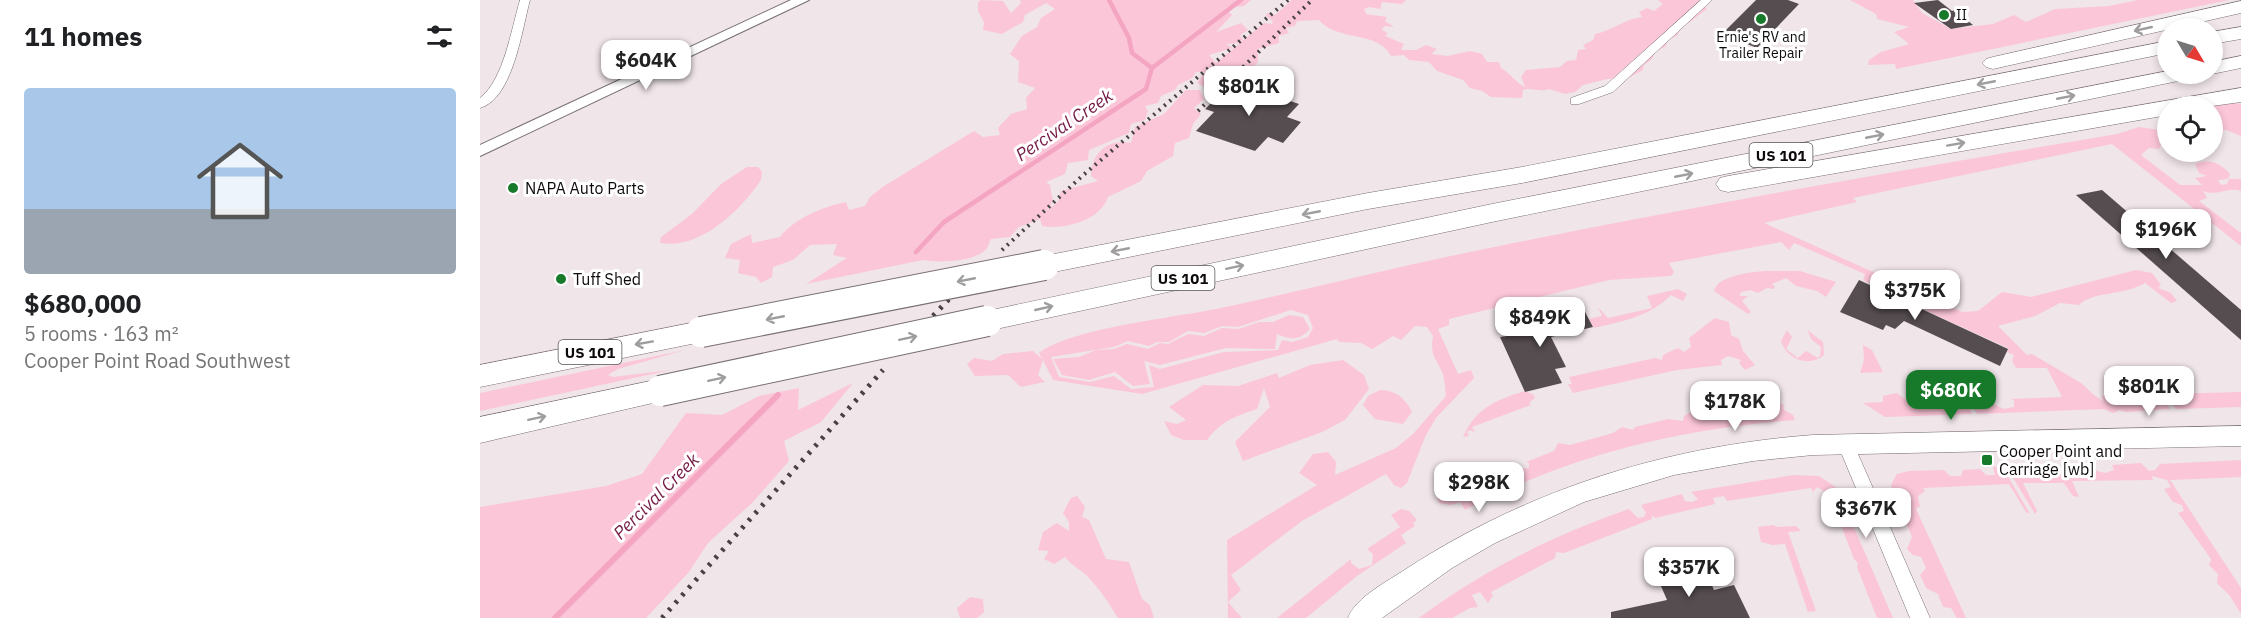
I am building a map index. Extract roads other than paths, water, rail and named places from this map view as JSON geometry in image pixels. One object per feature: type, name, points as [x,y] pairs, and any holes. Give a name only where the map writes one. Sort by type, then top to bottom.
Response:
[{"type":"highway","points":[[1368,201],[1552,156],[1866,92],[2241,7]]},
{"type":"highway","points":[[2223,36],[2241,33]]},
{"type":"highway","name":"US 101","points":[[480,376],[1368,201],[1522,175],[2157,49]]},
{"type":"highway","points":[[2223,66],[2241,62]]},
{"type":"highway","name":"US 101","points":[[480,430],[1380,237],[2157,79]]},
{"type":"highway","points":[[2223,98],[2241,95]]},
{"type":"highway","points":[[1380,237],[1606,205],[2157,110]]},
{"type":"main road","points":[[1361,618],[1420,574],[1517,518],[1570,495],[1672,464],[1725,454],[1846,445],[2241,436]]},
{"type":"street","points":[[480,104],[495,92],[504,74],[525,0]]},
{"type":"street","points":[[480,151],[802,0]]},
{"type":"street","points":[[1575,101],[1609,89],[1707,0]]},
{"type":"street","points":[[1846,445],[1920,618]]},
{"type":"waterway","name":"Percival Creek","points":[[1109,0],[1129,38],[1132,53],[1152,68]]},
{"type":"waterway","points":[[1152,68],[1241,0]]},
{"type":"waterway","name":"Percival Creek","points":[[916,252],[944,222],[1146,89],[1152,68]]},
{"type":"waterway","name":"Percival Creek","points":[[555,618],[778,395]]},
{"type":"railway","points":[[1002,250],[1081,177],[1288,0]]},
{"type":"railway","points":[[1198,111],[1312,0]]},
{"type":"railway","points":[[933,316],[950,298]]},
{"type":"railway","points":[[662,618],[883,370]]},
{"type":"place","name":"II","points":[[1944,15]]},
{"type":"place","name":"Ernie's RV and Trailer Repair","points":[[1761,19]]},
{"type":"place","name":"NAPA Auto Parts","points":[[513,188]]},
{"type":"place","name":"Tuff Shed","points":[[561,279]]},
{"type":"place","name":"Cooper Point and Carriage [wb]","points":[[1987,460]]}]
